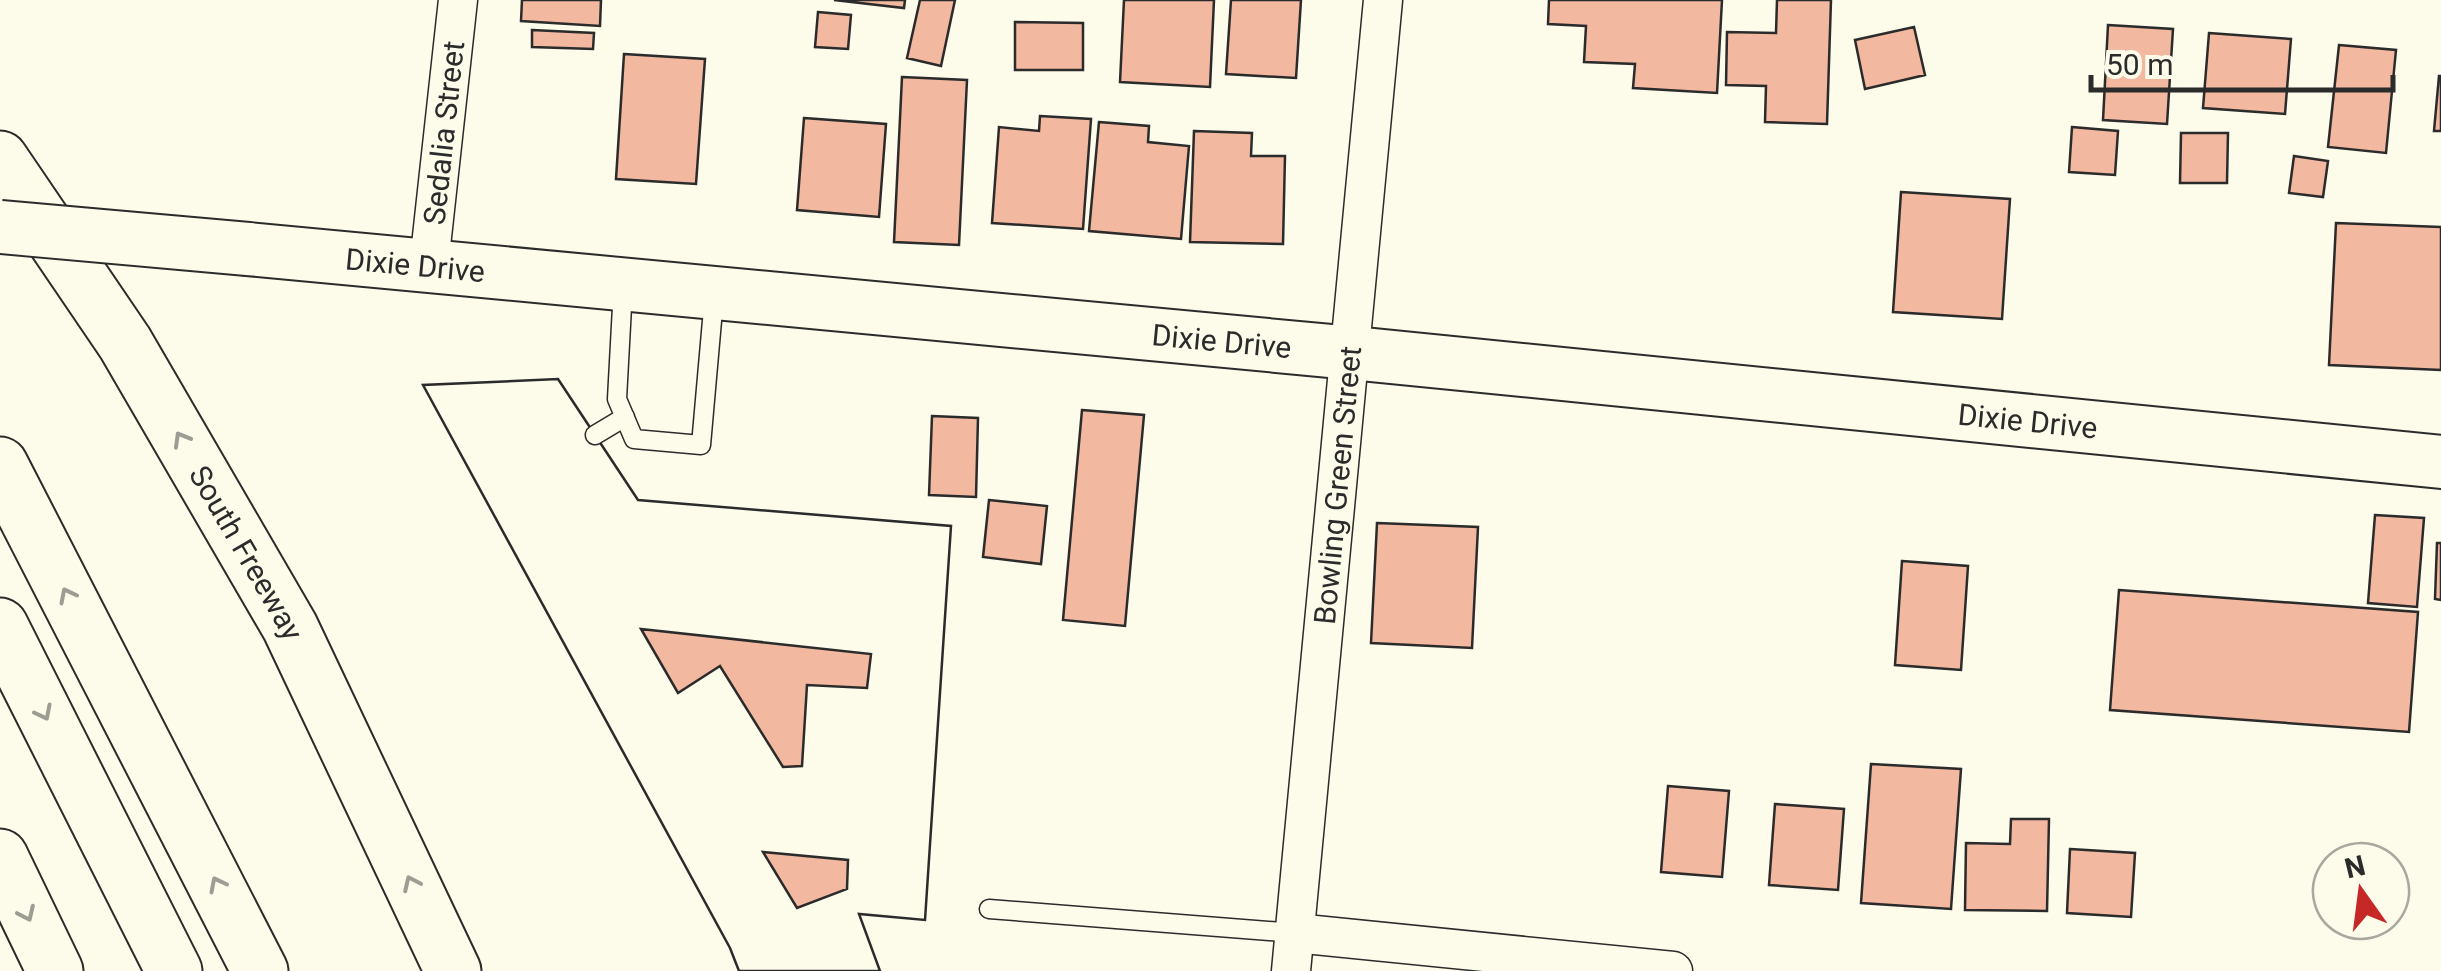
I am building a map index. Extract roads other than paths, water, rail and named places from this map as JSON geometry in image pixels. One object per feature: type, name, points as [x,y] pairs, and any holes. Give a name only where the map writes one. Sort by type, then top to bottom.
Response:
[{"type":"highway","name":"South Freeway","points":[[0,159],[125,343],[290,628],[453,971]]},
{"type":"highway","points":[[0,466],[260,971]]},
{"type":"highway","points":[[0,626],[174,971]]},
{"type":"highway","points":[[0,857],[55,971]]},
{"type":"street","name":"Sedalia Street","points":[[429,264],[458,0]]},
{"type":"street","name":"Bowling Green Street","points":[[1291,971],[1383,0]]},
{"type":"street","name":"Dixie Drive","points":[[0,227],[624,282],[2441,462]]},
{"type":"street","points":[[1295,933],[1673,971]]},
{"type":"lane","points":[[624,282],[617,399],[634,438],[700,446],[715,292]]},
{"type":"lane","points":[[595,435],[625,417]]},
{"type":"lane","points":[[989,909],[1295,933]]}]
